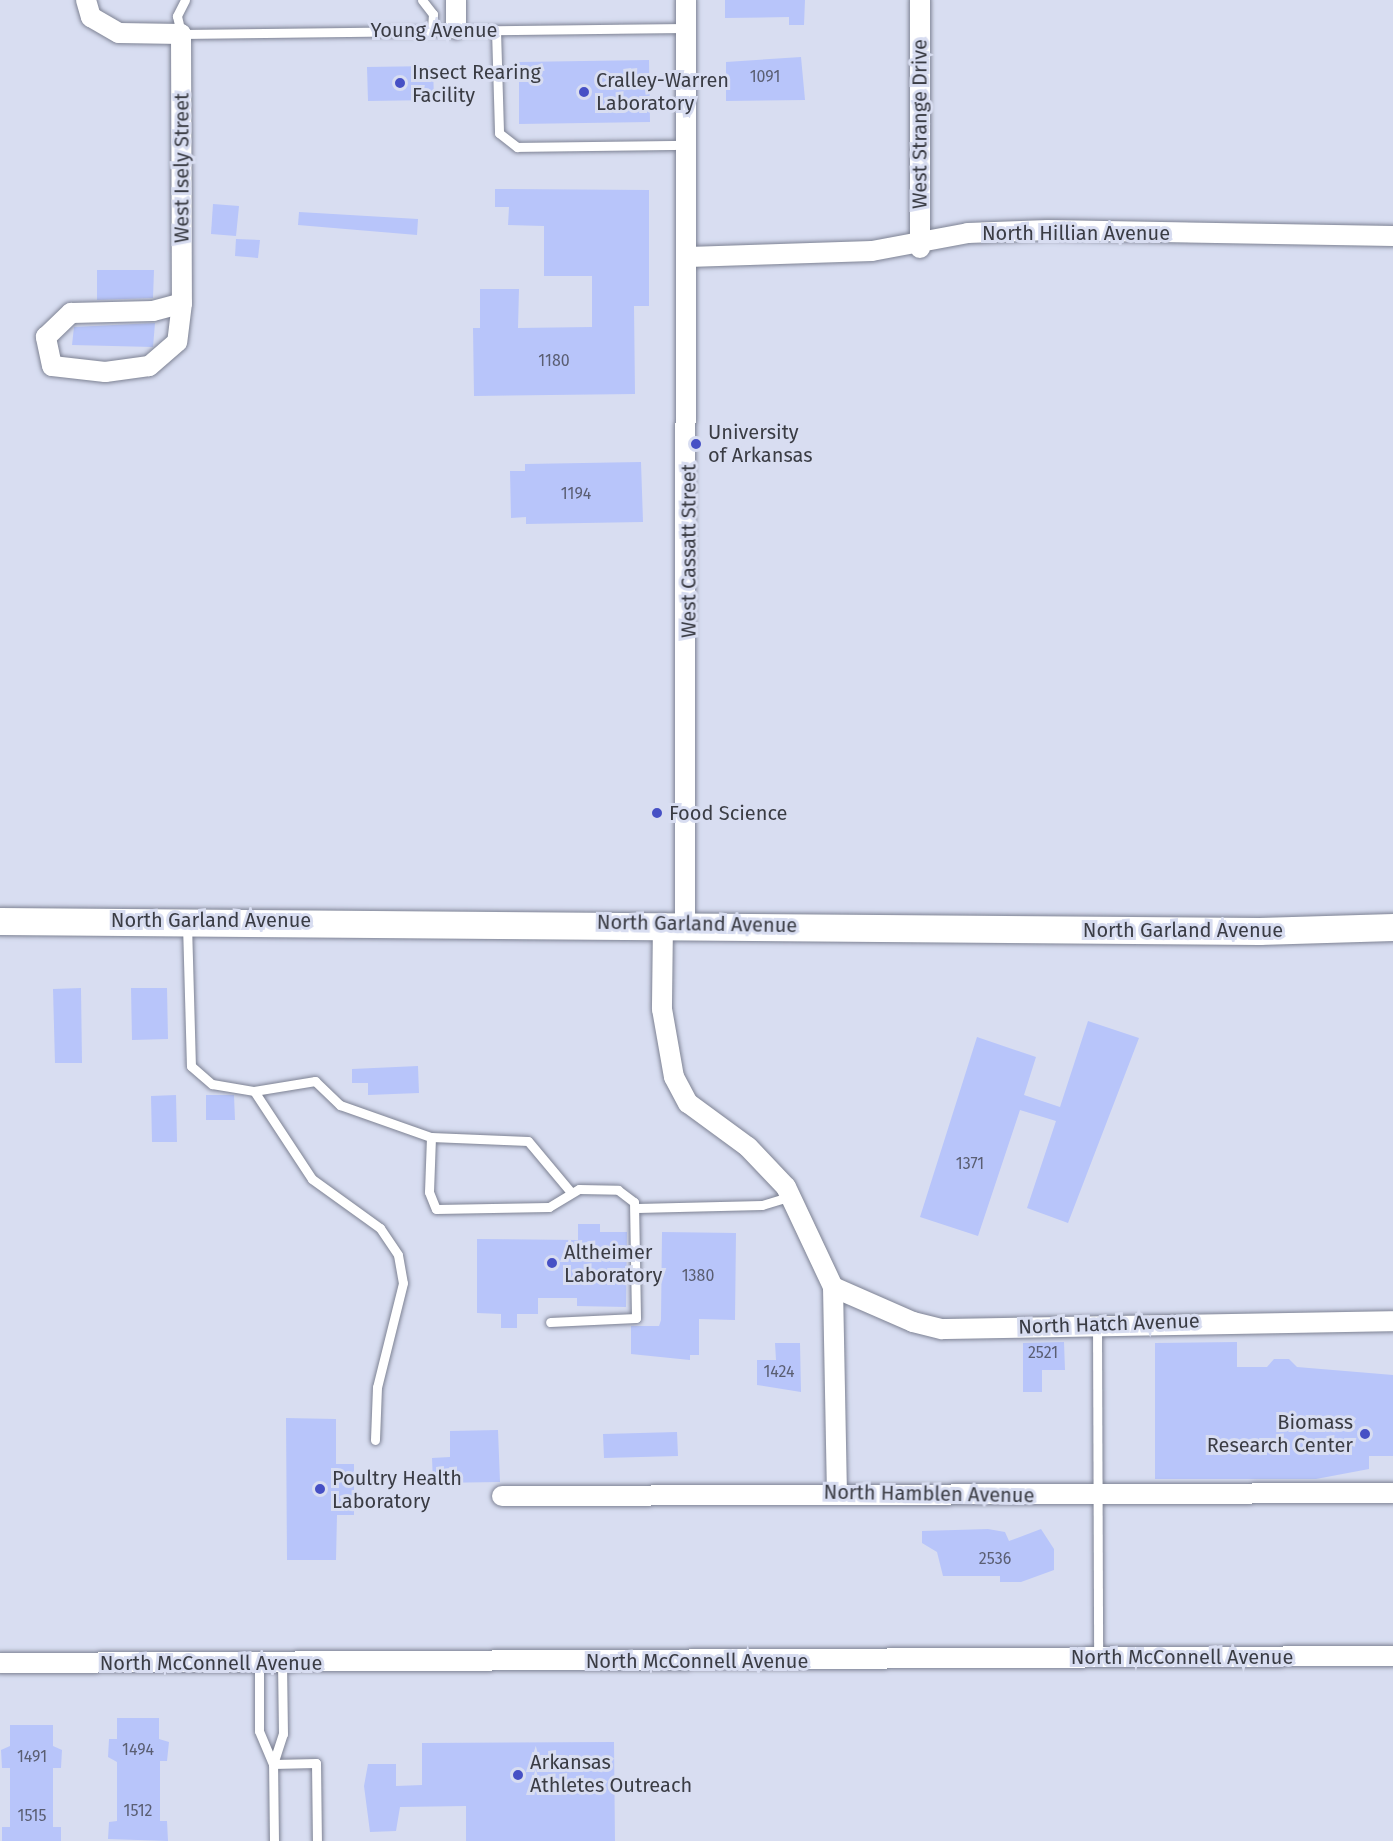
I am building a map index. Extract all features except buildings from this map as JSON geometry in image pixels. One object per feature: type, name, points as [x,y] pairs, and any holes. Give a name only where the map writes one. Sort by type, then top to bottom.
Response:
[{"type":"main road","name":"North Garland Avenue","points":[[0,921],[187,919],[1235,931],[1393,927]]},
{"type":"street","points":[[86,0],[91,16],[119,33],[181,34]]},
{"type":"street","points":[[456,0],[456,29]]},
{"type":"street","name":"West Cassatt Street","points":[[686,0],[688,258],[674,923],[662,1009],[674,1077],[688,1103],[769,1166],[791,1196],[833,1287]]},
{"type":"street","name":"West Strange Drive","points":[[920,0],[920,245]]},
{"type":"street","name":"West Isely Street","points":[[181,34],[182,303],[177,342],[150,366],[105,372],[52,366],[46,338],[71,313],[153,311],[182,303]]},
{"type":"street","name":"North Hillian Avenue","points":[[688,258],[813,255],[920,245],[968,233],[1048,230],[1393,236]]},
{"type":"street","points":[[833,1287],[837,1492]]},
{"type":"street","name":"North Hatch Avenue","points":[[833,1287],[913,1322],[942,1329],[1097,1322],[1393,1321]]},
{"type":"street","name":"North Hamblen Avenue","points":[[502,1496],[837,1492],[896,1498],[1393,1493]]},
{"type":"street","name":"North McConnell Avenue","points":[[0,1663],[282,1664],[1393,1656]]},
{"type":"lane","points":[[181,34],[177,16],[185,0]]},
{"type":"lane","points":[[422,0],[433,14],[432,29]]},
{"type":"lane","name":"Young Avenue","points":[[181,34],[432,29],[686,28]]},
{"type":"lane","points":[[496,30],[499,133],[517,147],[687,145]]},
{"type":"lane","points":[[187,919],[191,1066],[212,1084],[254,1091],[315,1081],[340,1105],[431,1137],[528,1141],[570,1191]]},
{"type":"lane","points":[[254,1091],[312,1179],[380,1228],[398,1255],[403,1283],[377,1387],[375,1440]]},
{"type":"lane","points":[[431,1137],[429,1192],[436,1209],[549,1207],[570,1191],[618,1190],[637,1208],[762,1205],[791,1196]]},
{"type":"lane","points":[[550,1322],[636,1318],[637,1208]]},
{"type":"lane","points":[[1097,1322],[1098,1658]]},
{"type":"lane","points":[[259,1664],[259,1731],[273,1764]]},
{"type":"lane","points":[[274,1841],[273,1764],[283,1734],[282,1664]]},
{"type":"lane","points":[[273,1764],[316,1763],[317,1841]]},
{"type":"place","name":"Insect Rearing Facility","points":[[400,83]]},
{"type":"place","name":"Cralley-Warren Laboratory","points":[[584,92]]},
{"type":"place","name":"University of Arkansas","points":[[696,444]]},
{"type":"place","name":"Food Science","points":[[657,813]]},
{"type":"place","name":"Altheimer Laboratory","points":[[552,1263]]},
{"type":"place","name":"Biomass Research Center","points":[[1365,1434]]},
{"type":"place","name":"Poultry Health Laboratory","points":[[320,1489]]},
{"type":"place","name":"Arkansas Athletes Outreach","points":[[518,1775]]}]
